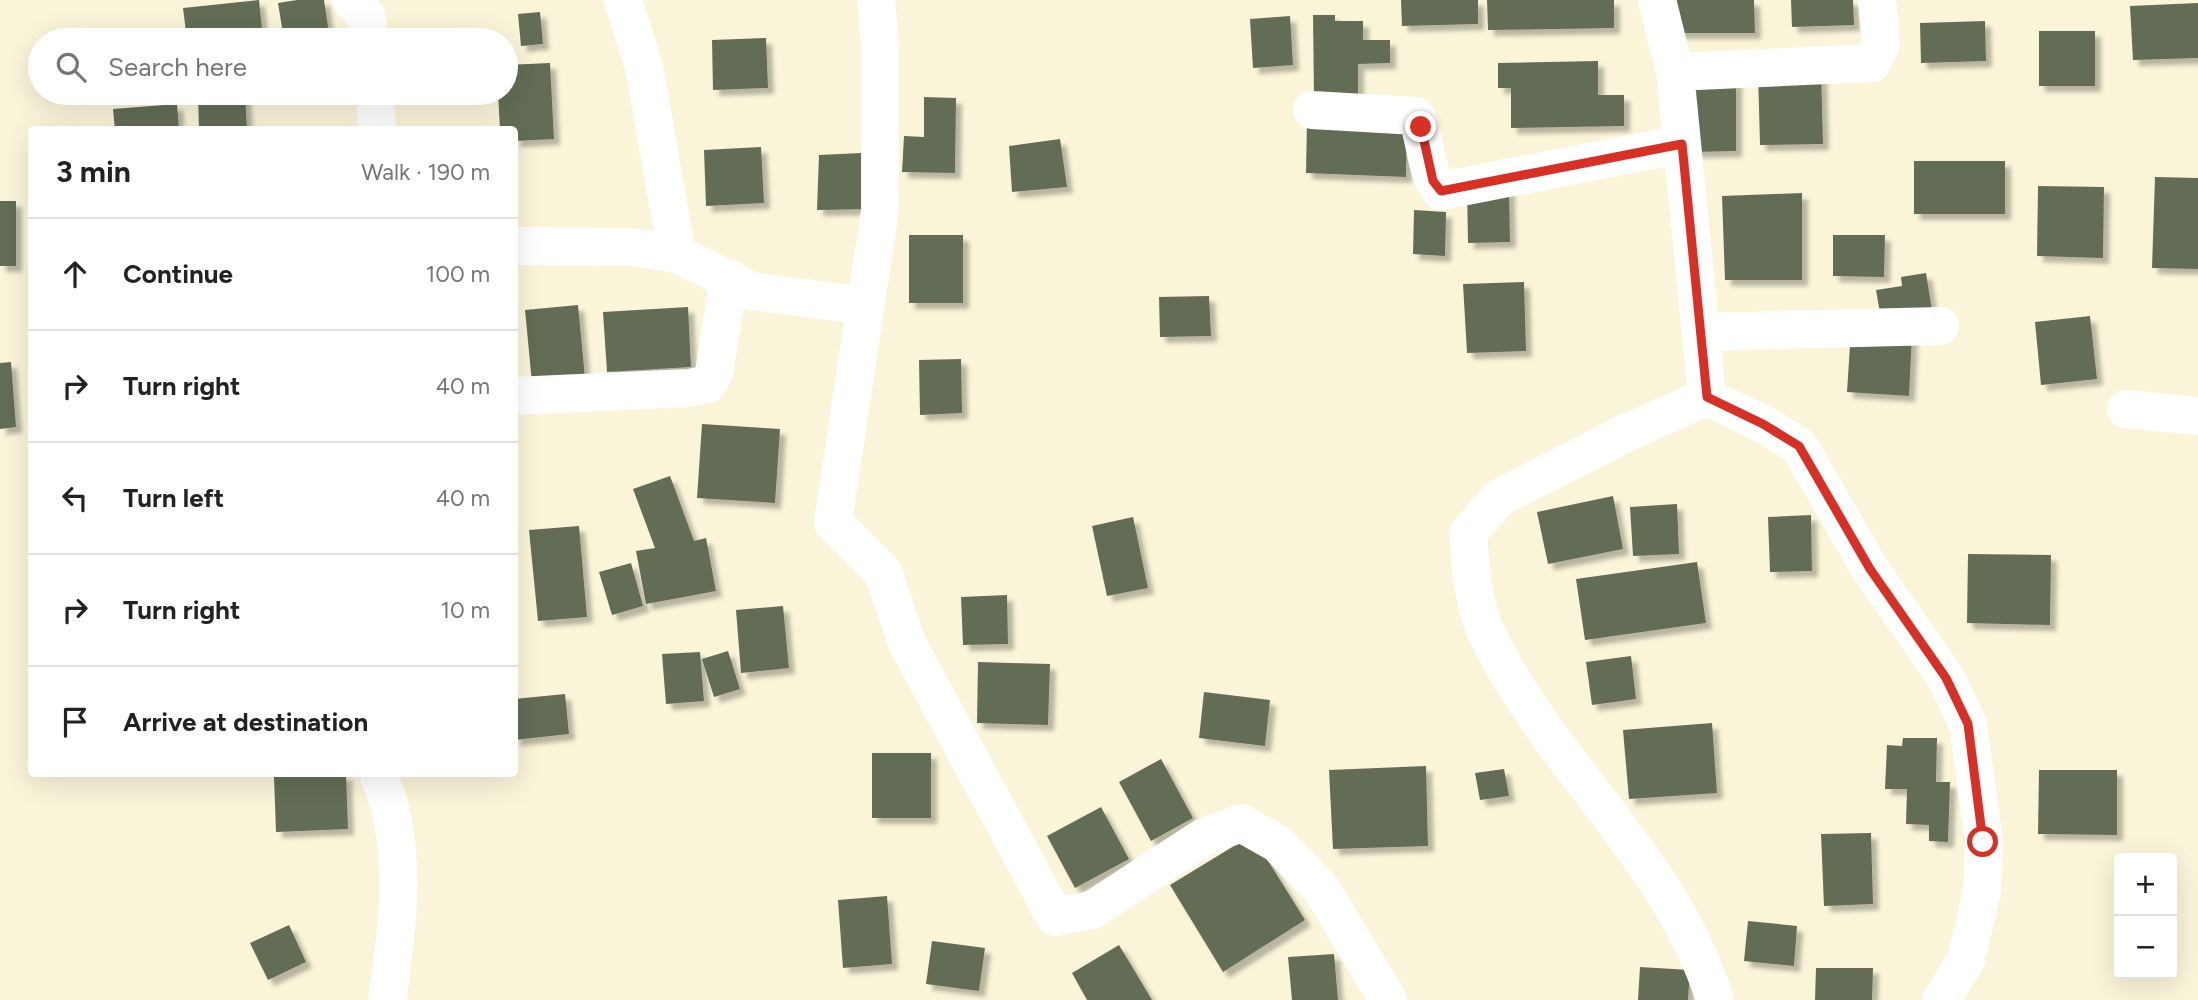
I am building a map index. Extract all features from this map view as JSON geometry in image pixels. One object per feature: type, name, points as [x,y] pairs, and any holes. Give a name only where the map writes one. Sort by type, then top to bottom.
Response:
[{"type":"street","points":[[351,0],[366,15],[368,28]]},
{"type":"street","points":[[623,0],[644,67],[677,254]]},
{"type":"street","points":[[876,0],[880,46],[880,210],[832,522],[883,572],[907,643],[1055,917],[1092,910],[1204,837],[1241,823],[1278,844],[1322,890],[1388,1000]]},
{"type":"street","points":[[1657,0],[1675,72],[1707,397]]},
{"type":"street","points":[[1675,72],[1872,63],[1881,44],[1877,0]]},
{"type":"street","points":[[376,105],[377,126]]},
{"type":"street","points":[[1312,110],[1416,116],[1433,181],[1441,191],[1682,144]]},
{"type":"street","points":[[518,246],[631,247],[677,254],[751,291],[865,306]]},
{"type":"street","points":[[518,396],[688,388],[708,384],[714,373],[729,278]]},
{"type":"street","points":[[1700,332],[1940,326]]},
{"type":"street","points":[[1715,1000],[1702,959],[1660,883],[1545,732],[1485,630],[1470,561],[1468,533],[1499,498],[1628,432],[1707,397],[1763,424],[1799,446],[1870,569],[1946,678],[1968,724],[1983,842],[1982,891],[1966,960],[1941,1000]]},
{"type":"street","points":[[2126,410],[2198,416]]},
{"type":"street","points":[[379,777],[389,798],[397,878],[394,957],[387,1000]]},
{"type":"building","points":[[259,0],[262,28],[186,28],[183,8]]},
{"type":"building","points":[[324,0],[328,28],[282,28],[278,3]]},
{"type":"building","points":[[1401,0],[1478,0],[1478,24],[1402,26]]},
{"type":"building","points":[[1487,0],[1614,0],[1614,28],[1488,30]]},
{"type":"building","points":[[1677,0],[1754,0],[1755,33],[1677,33]]},
{"type":"building","points":[[1791,0],[1853,0],[1854,25],[1792,27]]},
{"type":"building","points":[[2198,3],[2198,58],[2133,60],[2130,6]]},
{"type":"building","points":[[540,12],[543,44],[521,46],[518,14]]},
{"type":"building","points":[[1313,15],[1335,15],[1335,21],[1363,21],[1363,40],[1390,40],[1390,63],[1358,64],[1358,96],[1314,97]]},
{"type":"building","points":[[1290,16],[1293,65],[1253,68],[1250,19]]},
{"type":"building","points":[[1985,21],[1986,61],[1921,63],[1920,23]]},
{"type":"building","points":[[2039,31],[2095,31],[2095,86],[2039,86]]},
{"type":"building","points":[[766,38],[768,88],[713,90],[712,40]]},
{"type":"building","points":[[1598,61],[1598,95],[1624,95],[1624,126],[1511,128],[1511,88],[1498,88],[1498,63]]},
{"type":"building","points":[[550,63],[554,139],[518,141],[518,126],[500,126],[499,105],[518,105],[518,64]]},
{"type":"building","points":[[1736,69],[1736,151],[1692,152],[1691,70]]},
{"type":"building","points":[[1821,70],[1823,144],[1760,145],[1758,72]]},
{"type":"building","points":[[924,97],[956,98],[955,173],[902,172],[904,136],[924,137]]},
{"type":"building","points":[[177,105],[179,126],[115,126],[113,109]]},
{"type":"building","points":[[198,105],[246,105],[247,126],[199,126]]},
{"type":"building","points":[[1307,120],[1407,123],[1406,177],[1306,173]]},
{"type":"building","points":[[1060,139],[1067,187],[1012,192],[1009,146]]},
{"type":"building","points":[[761,147],[764,203],[706,206],[704,150]]},
{"type":"building","points":[[861,153],[870,209],[817,210],[819,155]]},
{"type":"building","points":[[1914,161],[2005,161],[2005,214],[1914,214]]},
{"type":"building","points":[[2155,177],[2198,178],[2198,269],[2152,268]]},
{"type":"building","points":[[2038,186],[2104,187],[2103,258],[2037,256]]},
{"type":"building","points":[[1509,188],[1510,242],[1468,243],[1467,189]]},
{"type":"building","points":[[1802,193],[1802,280],[1725,280],[1722,196]]},
{"type":"building","points":[[0,201],[16,201],[16,266],[0,266]]},
{"type":"building","points":[[1414,210],[1446,212],[1445,256],[1413,254]]},
{"type":"building","points":[[909,235],[963,235],[963,303],[909,303]]},
{"type":"building","points":[[1833,235],[1885,235],[1884,277],[1833,276]]},
{"type":"building","points":[[1926,273],[1933,317],[1882,325],[1876,290],[1902,286],[1901,277]]},
{"type":"building","points":[[1524,282],[1526,351],[1467,353],[1463,284]]},
{"type":"building","points":[[1209,296],[1211,336],[1160,337],[1159,297]]},
{"type":"building","points":[[578,305],[585,378],[532,383],[525,310]]},
{"type":"building","points":[[688,307],[691,367],[607,372],[603,312]]},
{"type":"building","points":[[2090,316],[2097,379],[2041,385],[2035,322]]},
{"type":"building","points":[[1851,330],[1912,334],[1909,396],[1847,392]]},
{"type":"building","points":[[961,359],[962,413],[920,415],[919,360]]},
{"type":"building","points":[[11,362],[16,427],[0,429],[0,363]]},
{"type":"building","points":[[702,424],[780,429],[775,503],[697,498]]},
{"type":"building","points":[[670,476],[694,541],[706,538],[716,591],[646,604],[636,551],[655,548],[633,489]]},
{"type":"building","points":[[1613,496],[1623,549],[1548,564],[1537,512]]},
{"type":"building","points":[[1677,504],[1679,554],[1633,556],[1630,507]]},
{"type":"building","points":[[1811,515],[1812,571],[1770,572],[1768,517]]},
{"type":"building","points":[[1133,517],[1148,588],[1107,596],[1092,526]]},
{"type":"building","points":[[579,526],[587,617],[538,621],[529,530]]},
{"type":"building","points":[[1968,554],[2051,555],[2050,625],[1967,623]]},
{"type":"building","points":[[1697,562],[1706,623],[1585,640],[1576,579]]},
{"type":"building","points":[[631,563],[643,606],[612,615],[599,572]]},
{"type":"building","points":[[1007,595],[1008,644],[963,645],[961,597]]},
{"type":"building","points":[[783,606],[789,668],[741,673],[736,610]]},
{"type":"building","points":[[728,651],[740,689],[714,697],[702,659]]},
{"type":"building","points":[[700,652],[704,701],[666,704],[662,654]]},
{"type":"building","points":[[1631,656],[1636,699],[1592,705],[1586,662]]},
{"type":"building","points":[[978,662],[1050,664],[1048,725],[977,723]]},
{"type":"building","points":[[1204,692],[1270,700],[1265,746],[1199,738]]},
{"type":"building","points":[[565,694],[569,734],[518,740],[518,699]]},
{"type":"building","points":[[1712,723],[1717,793],[1629,799],[1623,730]]},
{"type":"building","points":[[1903,738],[1937,738],[1936,782],[1950,782],[1948,842],[1929,841],[1929,825],[1906,824],[1907,789],[1885,789],[1887,745],[1902,746]]},
{"type":"building","points":[[872,753],[931,753],[931,818],[872,818]]},
{"type":"building","points":[[1161,759],[1193,818],[1151,841],[1119,782]]},
{"type":"building","points":[[1426,766],[1428,846],[1333,849],[1329,770]]},
{"type":"building","points":[[1504,769],[1509,796],[1480,800],[1475,773]]},
{"type":"building","points":[[2039,770],[2117,770],[2117,835],[2038,834]]},
{"type":"building","points":[[274,777],[346,777],[348,829],[276,832]]},
{"type":"building","points":[[1101,807],[1129,859],[1075,888],[1047,836]]},
{"type":"building","points":[[1871,833],[1873,904],[1824,906],[1821,834]]},
{"type":"building","points":[[1252,835],[1305,920],[1223,972],[1170,885]]},
{"type":"building","points":[[887,896],[892,964],[843,968],[838,900]]},
{"type":"building","points":[[1748,921],[1797,926],[1794,966],[1744,961]]},
{"type":"building","points":[[289,925],[306,962],[268,980],[250,943]]},
{"type":"building","points":[[932,941],[985,948],[979,991],[926,984]]},
{"type":"building","points":[[1119,945],[1152,1000],[1087,1000],[1072,973]]},
{"type":"building","points":[[1334,954],[1338,1000],[1292,1000],[1288,957]]},
{"type":"building","points":[[1640,967],[1690,970],[1688,1000],[1638,1000]]},
{"type":"building","points":[[1816,968],[1873,968],[1872,1000],[1815,1000]]},
{"type":"route","points":[[1421,127],[1433,181],[1441,191],[1682,144],[1707,397],[1763,424],[1799,446],[1870,569],[1946,678],[1968,724],[1983,842]]}]
